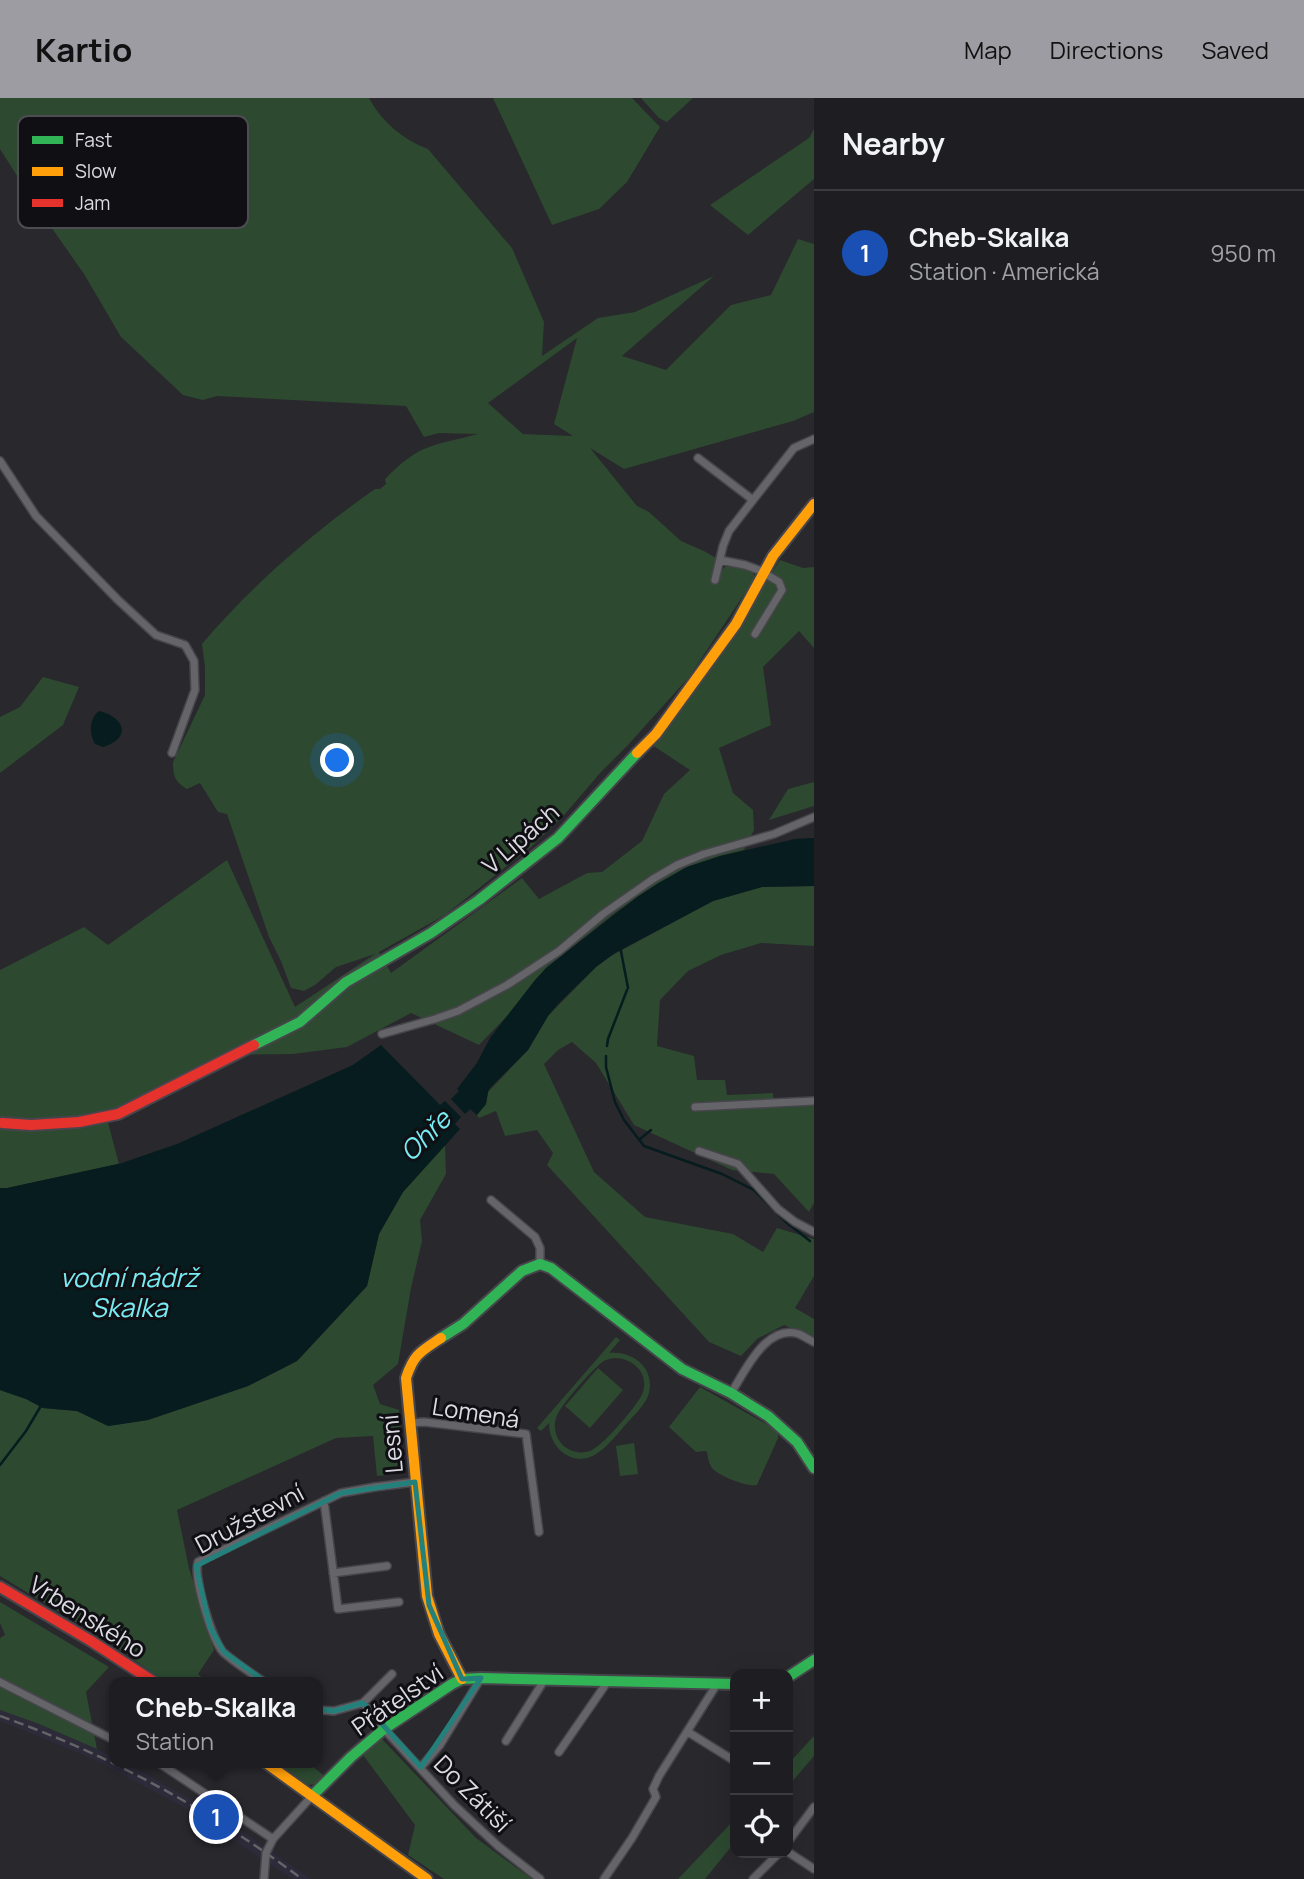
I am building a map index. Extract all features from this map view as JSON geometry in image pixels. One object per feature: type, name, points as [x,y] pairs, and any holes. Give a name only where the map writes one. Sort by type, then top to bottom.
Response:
[{"type":"street","points":[[715,580],[729,531],[794,448],[814,439]]},
{"type":"street","points":[[698,458],[753,500]]},
{"type":"street","points":[[0,461],[36,516],[118,600],[156,635],[185,645],[194,661],[195,690],[172,753]]},
{"type":"street","name":"V Lipách","points":[[2,1123],[31,1125],[79,1122],[125,1111],[300,1022],[345,982],[431,933],[479,900],[558,838],[656,734],[736,624],[773,556],[814,504]]},
{"type":"street","points":[[720,560],[764,572],[779,582],[782,590],[755,634]]},
{"type":"street","points":[[383,1034],[458,1011],[507,985],[550,958],[603,914],[677,865],[704,854],[766,837],[814,817]]},
{"type":"street","points":[[695,1107],[814,1101]]},
{"type":"street","points":[[699,1151],[738,1164],[778,1209],[795,1223],[814,1232]]},
{"type":"street","points":[[491,1200],[536,1237],[540,1248],[540,1264],[551,1268],[682,1369],[731,1393],[768,1416],[790,1436],[814,1468]]},
{"type":"street","name":"Lesní","points":[[463,1679],[439,1634],[429,1605],[406,1378],[411,1362],[419,1352],[463,1324],[522,1271],[540,1264]]},
{"type":"street","points":[[731,1393],[760,1347],[770,1339],[791,1333],[814,1342]]},
{"type":"street","name":"Lomená","points":[[410,1423],[424,1422],[526,1434],[539,1532]]},
{"type":"street","name":"Družstevní","points":[[257,1677],[224,1652],[217,1642],[206,1611],[196,1566],[198,1562],[324,1501],[351,1491],[415,1482]]},
{"type":"street","points":[[324,1501],[338,1609],[399,1602]]},
{"type":"street","points":[[333,1573],[387,1566]]},
{"type":"street","name":"Vrbenského","points":[[0,1587],[145,1677]]},
{"type":"street","points":[[793,1674],[814,1660]]},
{"type":"street","points":[[323,1710],[334,1711],[363,1703],[392,1674]]},
{"type":"street","name":"Přátelství","points":[[421,1767],[440,1745],[481,1678]]},
{"type":"street","name":"Přátelství","points":[[312,1796],[351,1757],[384,1730],[463,1679],[730,1684]]},
{"type":"street","points":[[506,1741],[545,1679]]},
{"type":"street","points":[[559,1752],[608,1680]]},
{"type":"street","points":[[0,1682],[109,1738]]},
{"type":"street","points":[[604,1879],[656,1797],[653,1789],[717,1684]]},
{"type":"street","points":[[363,1703],[384,1730]]},
{"type":"street","name":"Do Zátiší","points":[[384,1730],[454,1805],[498,1846],[540,1879]]},
{"type":"street","points":[[688,1732],[730,1758]]},
{"type":"street","points":[[166,1768],[273,1839]]},
{"type":"street","points":[[273,1768],[427,1879]]},
{"type":"street","points":[[264,1879],[266,1853],[273,1839],[312,1796]]},
{"type":"street","points":[[793,1835],[814,1807]]},
{"type":"street","points":[[793,1855],[814,1869]]},
{"type":"street","points":[[753,1879],[774,1858]]},
{"type":"highlighted area","points":[[415,1482],[429,1605],[462,1679],[481,1678],[421,1767],[363,1703],[334,1711],[300,1707],[224,1652],[210,1627],[196,1566],[341,1493]]},
{"type":"shaded area","points":[[0,1710],[39,1724],[109,1755],[109,1768],[93,1759],[0,1721]]},
{"type":"shaded area","points":[[110,1768],[134,1768],[153,1778],[222,1817],[311,1879],[292,1879],[183,1807]]},
{"type":"green space","points":[[0,98],[369,98],[380,115],[394,129],[428,149],[512,248],[544,322],[542,356],[598,318],[635,312],[714,276],[622,356],[666,370],[731,305],[771,295],[798,239],[814,244],[814,412],[793,421],[624,469],[590,448],[637,506],[649,512],[681,541],[716,558],[718,582],[726,566],[753,572],[755,578],[689,677],[565,814],[531,847],[445,915],[379,952],[391,973],[522,878],[539,899],[587,873],[602,872],[642,841],[664,794],[690,770],[649,743],[698,687],[780,560],[803,568],[814,567],[814,648],[799,631],[763,667],[771,725],[719,748],[733,793],[753,810],[754,830],[744,850],[687,867],[616,912],[546,968],[508,1015],[479,1045],[411,1013],[347,1047],[293,1054],[229,1055],[134,1104],[106,1115],[119,1164],[0,1188],[0,970],[84,927],[108,945],[227,860],[295,1007],[375,954],[336,967],[304,991],[291,988],[269,937],[227,814],[218,812],[200,783],[187,789],[180,784],[174,775],[173,762],[205,695],[202,644],[240,602],[305,542],[351,506],[386,484],[385,479],[408,458],[438,444],[478,434],[439,433],[424,437],[406,406],[217,396],[203,400],[183,395],[121,337],[84,274],[52,228],[248,228],[248,116],[18,116],[18,177],[0,149]],"holes":[[[577,338],[554,424],[573,436],[523,434],[488,403]]]},
{"type":"green space","points":[[493,98],[632,98],[660,127],[627,182],[599,209],[552,225]]},
{"type":"green space","points":[[641,98],[693,98],[667,122],[659,118]]},
{"type":"green space","points":[[814,129],[814,179],[748,235],[710,205],[809,138]]},
{"type":"green space","points":[[43,677],[79,687],[63,725],[0,773],[0,717],[20,707]]},
{"type":"green space","points":[[814,782],[814,806],[769,820],[788,789]]},
{"type":"green space","points":[[814,886],[814,946],[761,943],[721,955],[688,971],[660,1000],[657,1046],[694,1056],[697,1080],[725,1080],[727,1095],[773,1093],[774,1104],[814,1104],[814,1203],[809,1212],[774,1174],[732,1170],[634,1125],[596,1063],[572,1042],[558,1050],[544,1064],[594,1172],[645,1217],[733,1234],[763,1252],[777,1228],[814,1239],[814,1276],[795,1308],[814,1319],[814,1338],[784,1325],[757,1339],[741,1356],[709,1342],[547,1165],[553,1153],[537,1130],[505,1136],[496,1111],[479,1118],[477,1115],[486,1104],[488,1092],[528,1050],[548,1016],[609,957],[713,901],[762,887]]},
{"type":"green space","points":[[445,1145],[446,1174],[420,1220],[422,1241],[398,1364],[373,1385],[380,1404],[399,1410],[404,1466],[397,1474],[377,1476],[373,1436],[336,1438],[177,1510],[189,1568],[214,1650],[198,1674],[201,1677],[158,1677],[112,1644],[0,1576],[0,1390],[43,1408],[77,1411],[109,1426],[148,1420],[248,1386],[297,1361],[367,1286],[379,1234],[403,1192]]},
{"type":"green space","points":[[616,1337],[620,1340],[609,1353],[635,1358],[646,1370],[650,1387],[644,1403],[607,1445],[591,1457],[572,1458],[562,1452],[552,1439],[549,1423],[541,1431],[537,1428]],"holes":[[[621,1359],[638,1368],[644,1379],[640,1398],[620,1424],[595,1448],[583,1452],[568,1449],[556,1434],[555,1422],[558,1413],[589,1374],[607,1360]]]},
{"type":"green space","points":[[598,1368],[623,1390],[590,1428],[565,1406]]},
{"type":"green space","points":[[700,1387],[778,1432],[778,1438],[757,1485],[741,1483],[717,1472],[711,1465],[707,1452],[696,1452],[669,1427]]},
{"type":"green space","points":[[634,1443],[638,1474],[620,1476],[616,1446]]},
{"type":"green space","points":[[0,1602],[109,1667],[86,1692],[97,1749],[0,1710],[0,1638],[5,1635],[0,1623]]},
{"type":"green space","points":[[814,1736],[814,1756],[793,1780],[793,1759]]},
{"type":"green space","points":[[382,1739],[476,1838],[532,1879],[444,1879],[408,1855],[415,1825],[363,1755]]},
{"type":"green space","points":[[285,1768],[314,1768],[332,1782],[308,1785]]},
{"type":"green space","points":[[730,1824],[730,1848],[705,1879],[678,1879]]},
{"type":"water","points":[[99,711],[115,718],[122,728],[118,738],[103,747],[95,744],[91,731],[93,718]]},
{"type":"water","points":[[814,838],[814,886],[762,887],[713,901],[615,953],[596,967],[558,1004],[528,1050],[490,1088],[486,1104],[477,1115],[470,1109],[465,1114],[451,1099],[477,1063],[490,1038],[546,968],[637,897],[687,867],[720,856],[795,839]]},
{"type":"water","name":"vodní nádrž Skalka","points":[[381,1045],[440,1105],[445,1101],[461,1117],[455,1124],[460,1129],[403,1192],[379,1234],[367,1286],[297,1361],[248,1386],[148,1420],[108,1426],[77,1411],[43,1408],[0,1390],[0,1188],[122,1163],[177,1144],[353,1065]]},
{"type":"waterway","points":[[620,946],[628,988]]},
{"type":"waterway","points":[[607,1046],[627,990]]},
{"type":"waterway","points":[[606,1056],[606,1067],[615,1102],[624,1120],[644,1146],[722,1174],[754,1190],[787,1223],[810,1241]]},
{"type":"waterway","points":[[640,1139],[651,1130]]},
{"type":"waterway","points":[[0,1465],[26,1431],[42,1404]]},
{"type":"railway","points":[[0,1716],[109,1761]]},
{"type":"railway","points":[[123,1768],[194,1807],[302,1879]]},
{"type":"traffic: fast","points":[[254,1045],[300,1022],[346,982],[431,933],[479,900],[558,838],[637,753]]},
{"type":"traffic: fast","points":[[441,1338],[463,1324],[522,1271],[540,1264],[551,1268],[682,1369],[731,1393],[768,1416],[797,1442],[814,1468]]},
{"type":"traffic: fast","points":[[793,1674],[814,1660]]},
{"type":"traffic: fast","points":[[312,1796],[384,1729],[462,1679],[730,1684]]},
{"type":"traffic: slow","points":[[637,753],[656,734],[736,624],[773,556],[814,504]]},
{"type":"traffic: slow","points":[[441,1338],[419,1354],[406,1378],[427,1596],[439,1634],[462,1679]]},
{"type":"traffic: slow","points":[[273,1768],[427,1879]]},
{"type":"traffic: jam","points":[[2,1123],[31,1125],[79,1122],[118,1114],[254,1045]]},
{"type":"traffic: jam","points":[[0,1587],[146,1677]]},
{"type":"place","name":"Cheb-Skalka","points":[[216,1817]]},
{"type":"water label","name":"Ohře","points":[[425,1135]]}]
